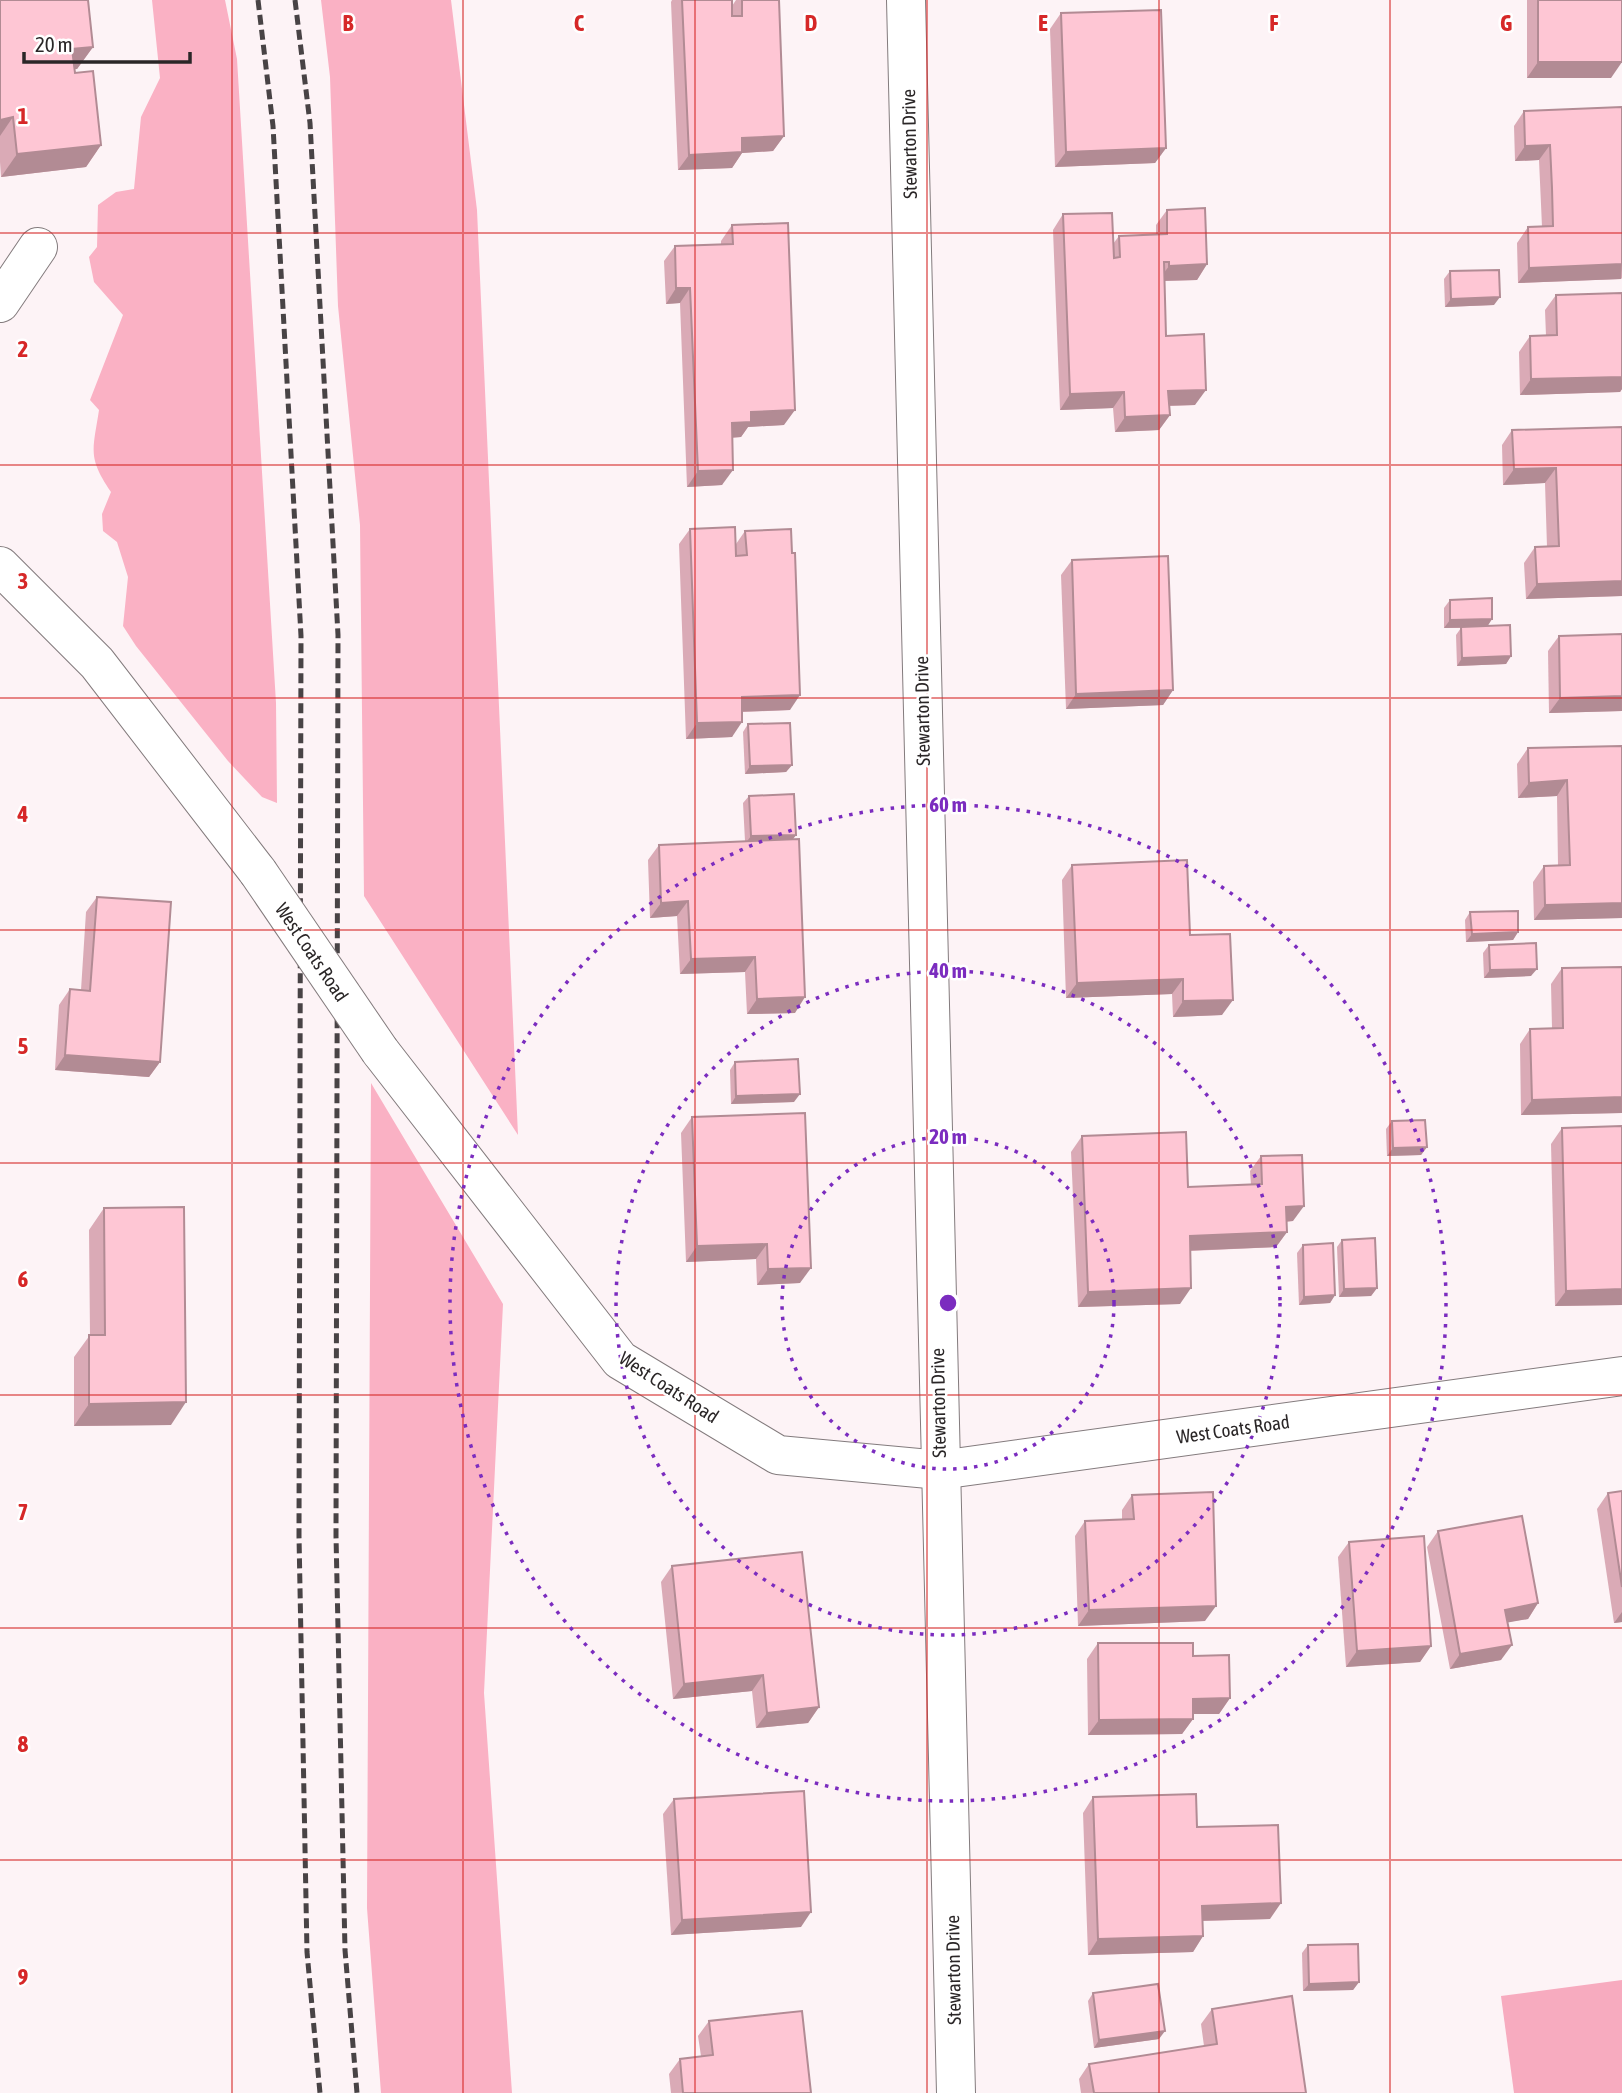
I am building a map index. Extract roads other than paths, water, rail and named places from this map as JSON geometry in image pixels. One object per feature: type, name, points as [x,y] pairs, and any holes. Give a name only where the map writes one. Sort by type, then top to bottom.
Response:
[{"type":"street","name":"Stewarton Drive","points":[[906,0],[956,2093]]},
{"type":"street","points":[[0,303],[38,247]]},
{"type":"street","name":"West Coats Road","points":[[0,566],[97,663],[258,873],[380,1051],[620,1360],[778,1455],[940,1470],[1622,1376]]},
{"type":"railway","points":[[258,0],[273,126],[301,636],[299,1536],[307,1952],[320,2093]]},
{"type":"railway","points":[[295,0],[310,123],[338,635],[336,1536],[345,1950],[357,2093]]}]
